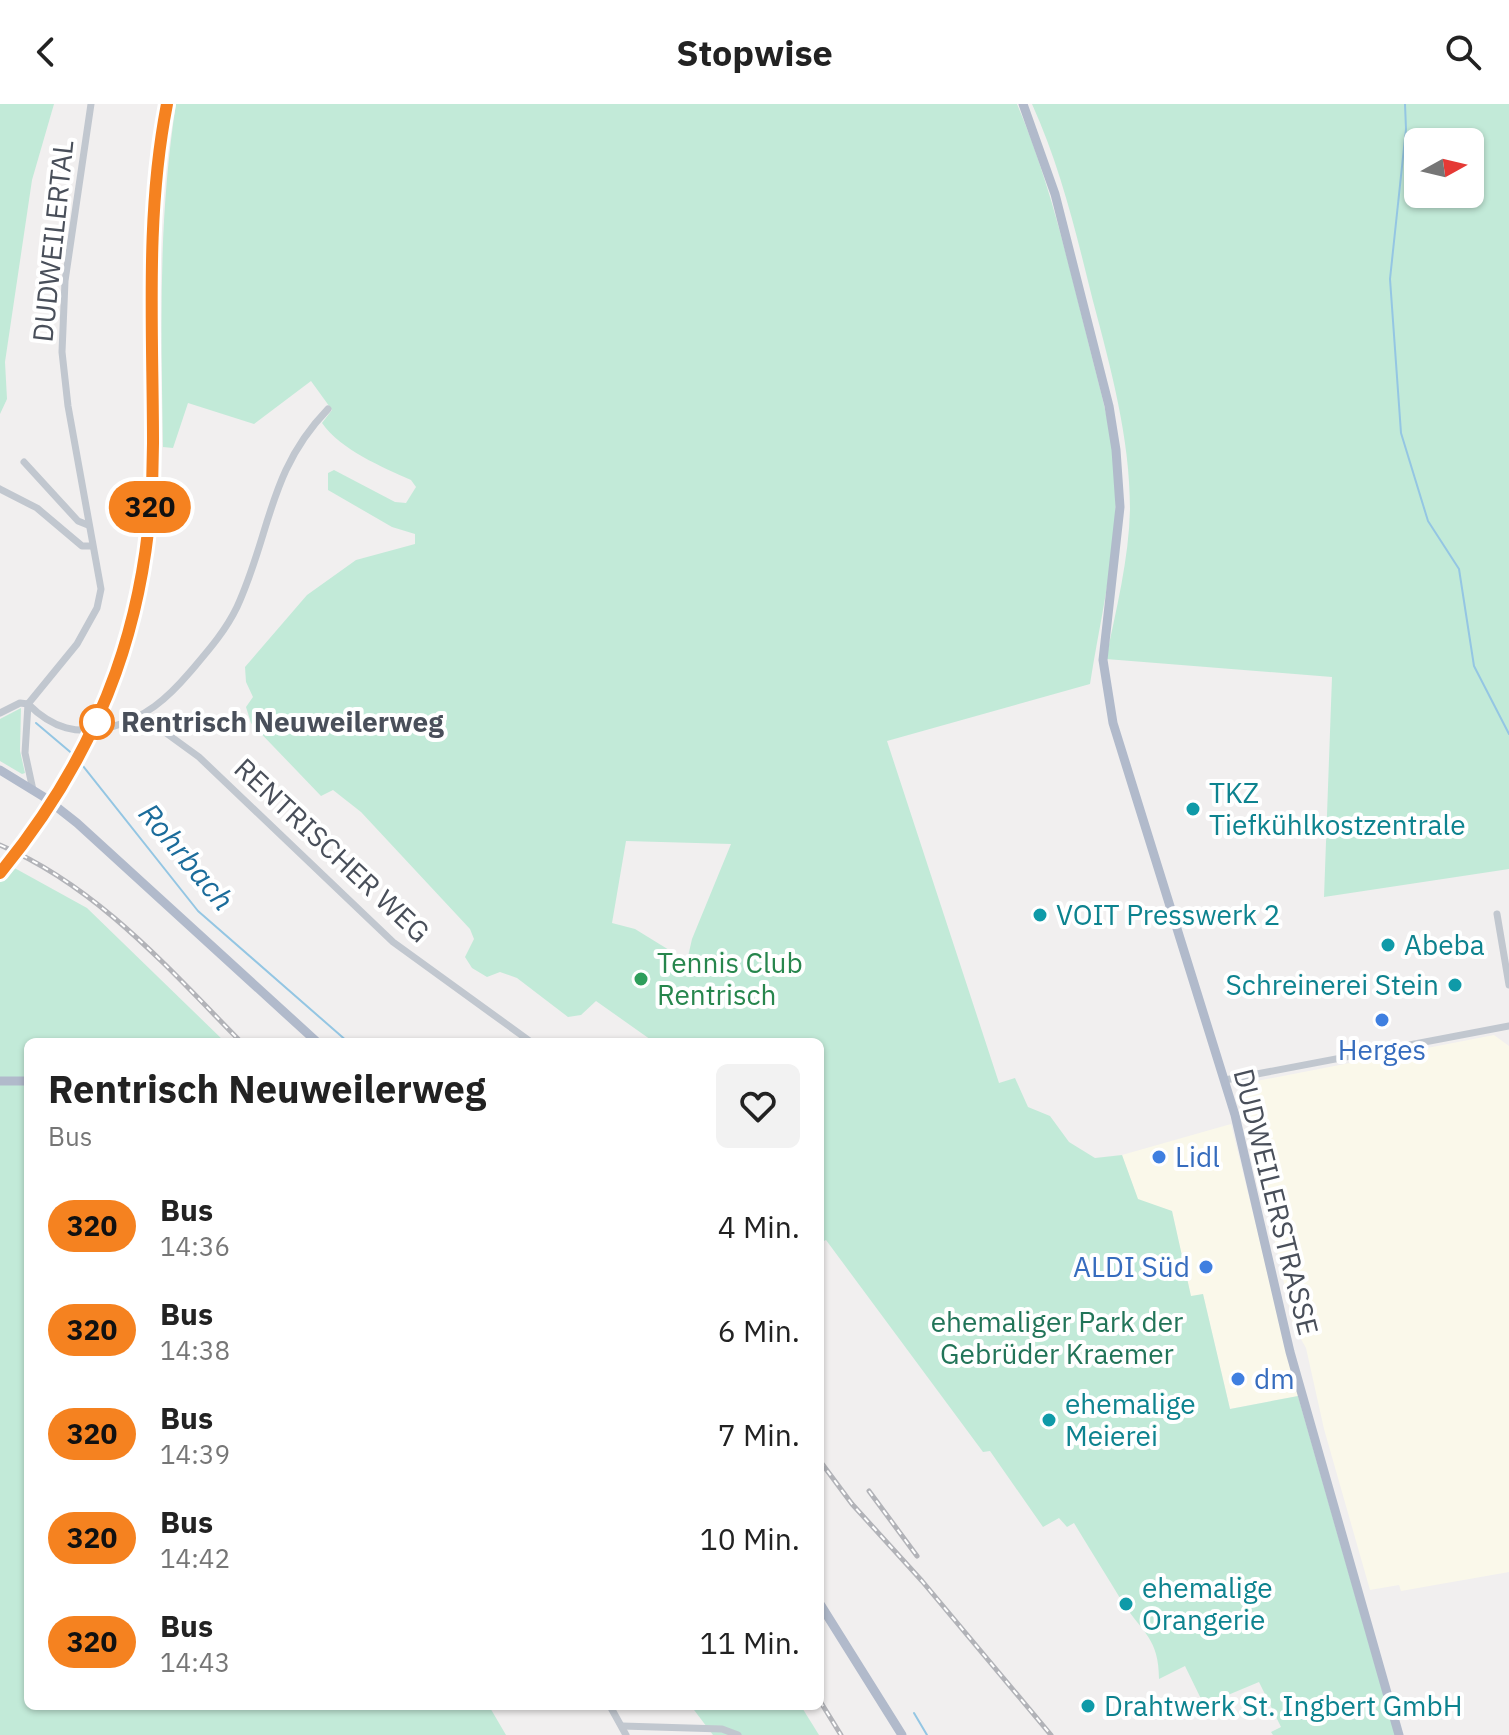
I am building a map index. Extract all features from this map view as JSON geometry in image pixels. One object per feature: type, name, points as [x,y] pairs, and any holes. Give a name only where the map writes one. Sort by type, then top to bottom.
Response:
[{"type":"main road","points":[[1,872],[41,821],[96,725],[127,644],[144,573],[153,444],[151,262],[158,164],[167,104]]},
{"type":"main road","name":"DUDWEILERSTRASSE","points":[[1023,104],[1055,194],[1109,406],[1116,450],[1120,507],[1105,641],[1105,680],[1129,778],[1225,1080],[1250,1169],[1290,1352],[1399,1735]]},
{"type":"main road","points":[[0,770],[77,823],[313,1038]]},
{"type":"main road","points":[[0,1081],[24,1081]]},
{"type":"main road","points":[[824,1610],[902,1735]]},
{"type":"street","name":"DUDWEILERTAL","points":[[28,704],[67,659],[97,608],[101,579],[92,546],[68,406],[62,333],[65,281],[91,104]]},
{"type":"street","points":[[0,713],[20,703],[28,704],[51,723],[76,732],[144,717],[183,679],[231,619],[258,551],[287,462],[297,444],[328,409]]},
{"type":"street","points":[[24,462],[78,521],[88,525]]},
{"type":"street","points":[[0,489],[37,508],[82,546],[92,546]]},
{"type":"street","points":[[28,704],[25,753],[33,790]]},
{"type":"street","name":"RENTRISCHER WEG","points":[[144,717],[199,757],[393,942],[525,1038]]},
{"type":"street","points":[[1497,914],[1509,985]]},
{"type":"street","points":[[1225,1080],[1509,1026]]},
{"type":"street","points":[[612,1710],[626,1735]]},
{"type":"street","points":[[622,1726],[703,1727],[738,1735]]},
{"type":"shaded area","points":[[1494,1035],[1509,1046],[1509,1572],[1401,1591],[1399,1585],[1370,1590],[1324,1429],[1306,1348],[1293,1325],[1241,1084]]},
{"type":"shaded area","points":[[1231,1124],[1298,1396],[1230,1409],[1203,1294],[1191,1297],[1172,1211],[1138,1200],[1122,1155]]},
{"type":"green space","points":[[0,104],[54,104],[32,180],[5,362],[7,399],[0,414]]},
{"type":"green space","name":"ehemaliger Park der Gebrüder Kraemer","points":[[176,104],[1017,104],[1039,161],[1056,219],[1113,452],[1116,492],[1113,540],[1090,684],[887,741],[999,1083],[1015,1078],[1028,1107],[1050,1116],[1069,1142],[1095,1158],[1122,1155],[1138,1199],[1172,1211],[1191,1296],[1203,1294],[1230,1409],[1298,1396],[1395,1735],[1273,1735],[1271,1732],[1281,1727],[1259,1682],[1204,1705],[1185,1666],[1159,1679],[1153,1645],[1074,1523],[1067,1527],[1059,1518],[1043,1527],[990,1451],[983,1452],[824,1241],[824,1038],[648,1038],[596,1001],[581,1015],[568,1017],[517,978],[500,972],[487,977],[472,968],[465,957],[474,939],[470,929],[361,812],[333,790],[321,796],[251,723],[246,707],[253,697],[246,682],[245,667],[307,595],[356,560],[415,544],[415,534],[392,527],[328,490],[328,473],[334,470],[395,502],[406,503],[416,487],[411,480],[363,457],[330,433],[322,423],[332,410],[311,381],[254,424],[188,403],[173,448],[163,447],[162,275],[166,190]],"holes":[[[626,841],[731,844],[692,939],[687,961],[635,929],[612,923]]]},
{"type":"green space","points":[[1032,104],[1509,104],[1509,869],[1324,897],[1332,677],[1106,659],[1127,547],[1130,509],[1127,456],[1113,378],[1060,177]]},
{"type":"green space","points":[[21,708],[20,751],[25,773],[22,774],[0,761],[0,719]]},
{"type":"green space","points":[[0,860],[87,908],[221,1038],[24,1038],[24,1710],[491,1710],[506,1735],[0,1735]]},
{"type":"green space","points":[[694,1710],[803,1710],[819,1735],[713,1735]]},
{"type":"waterway","points":[[1405,104],[1406,129],[1390,279],[1401,433],[1428,521],[1459,569],[1474,666],[1509,734]]},
{"type":"waterway","name":"Rohrbach","points":[[36,723],[75,756]]},
{"type":"waterway","name":"Rohrbach","points":[[79,761],[198,911],[343,1038]]},
{"type":"waterway","name":"Rohrbach","points":[[914,1713],[927,1735]]},
{"type":"railway","points":[[0,845],[35,862],[100,906],[159,958],[237,1038]]},
{"type":"railway","points":[[824,1466],[852,1504],[922,1581],[1051,1735]]},
{"type":"railway","points":[[869,1491],[917,1556]]},
{"type":"railway","points":[[824,1707],[841,1735]]},
{"type":"bus line","name":"320","points":[[0,873],[41,821],[82,753],[111,691],[136,612],[149,531],[153,444],[151,262],[158,164],[167,104]]},
{"type":"place","name":"Rentrisch Neuweilerweg","points":[[97,722]]},
{"type":"place","name":"TKZ Tiefkühlkostzentrale","points":[[1193,809]]},
{"type":"place","name":"VOIT Presswerk 2","points":[[1040,915]]},
{"type":"place","name":"Abeba","points":[[1388,945]]},
{"type":"place","name":"Tennis Club Rentrisch","points":[[641,979]]},
{"type":"place","name":"Schreinerei Stein","points":[[1455,985]]},
{"type":"place","name":"Herges","points":[[1382,1020]]},
{"type":"place","name":"Lidl","points":[[1159,1157]]},
{"type":"place","name":"ALDI Süd","points":[[1206,1267]]},
{"type":"place","name":"dm","points":[[1238,1379]]},
{"type":"place","name":"ehemalige Meierei","points":[[1049,1420]]},
{"type":"place","name":"ehemalige Orangerie","points":[[1126,1604]]},
{"type":"place","name":"Drahtwerk St. Ingbert GmbH","points":[[1088,1706]]}]
